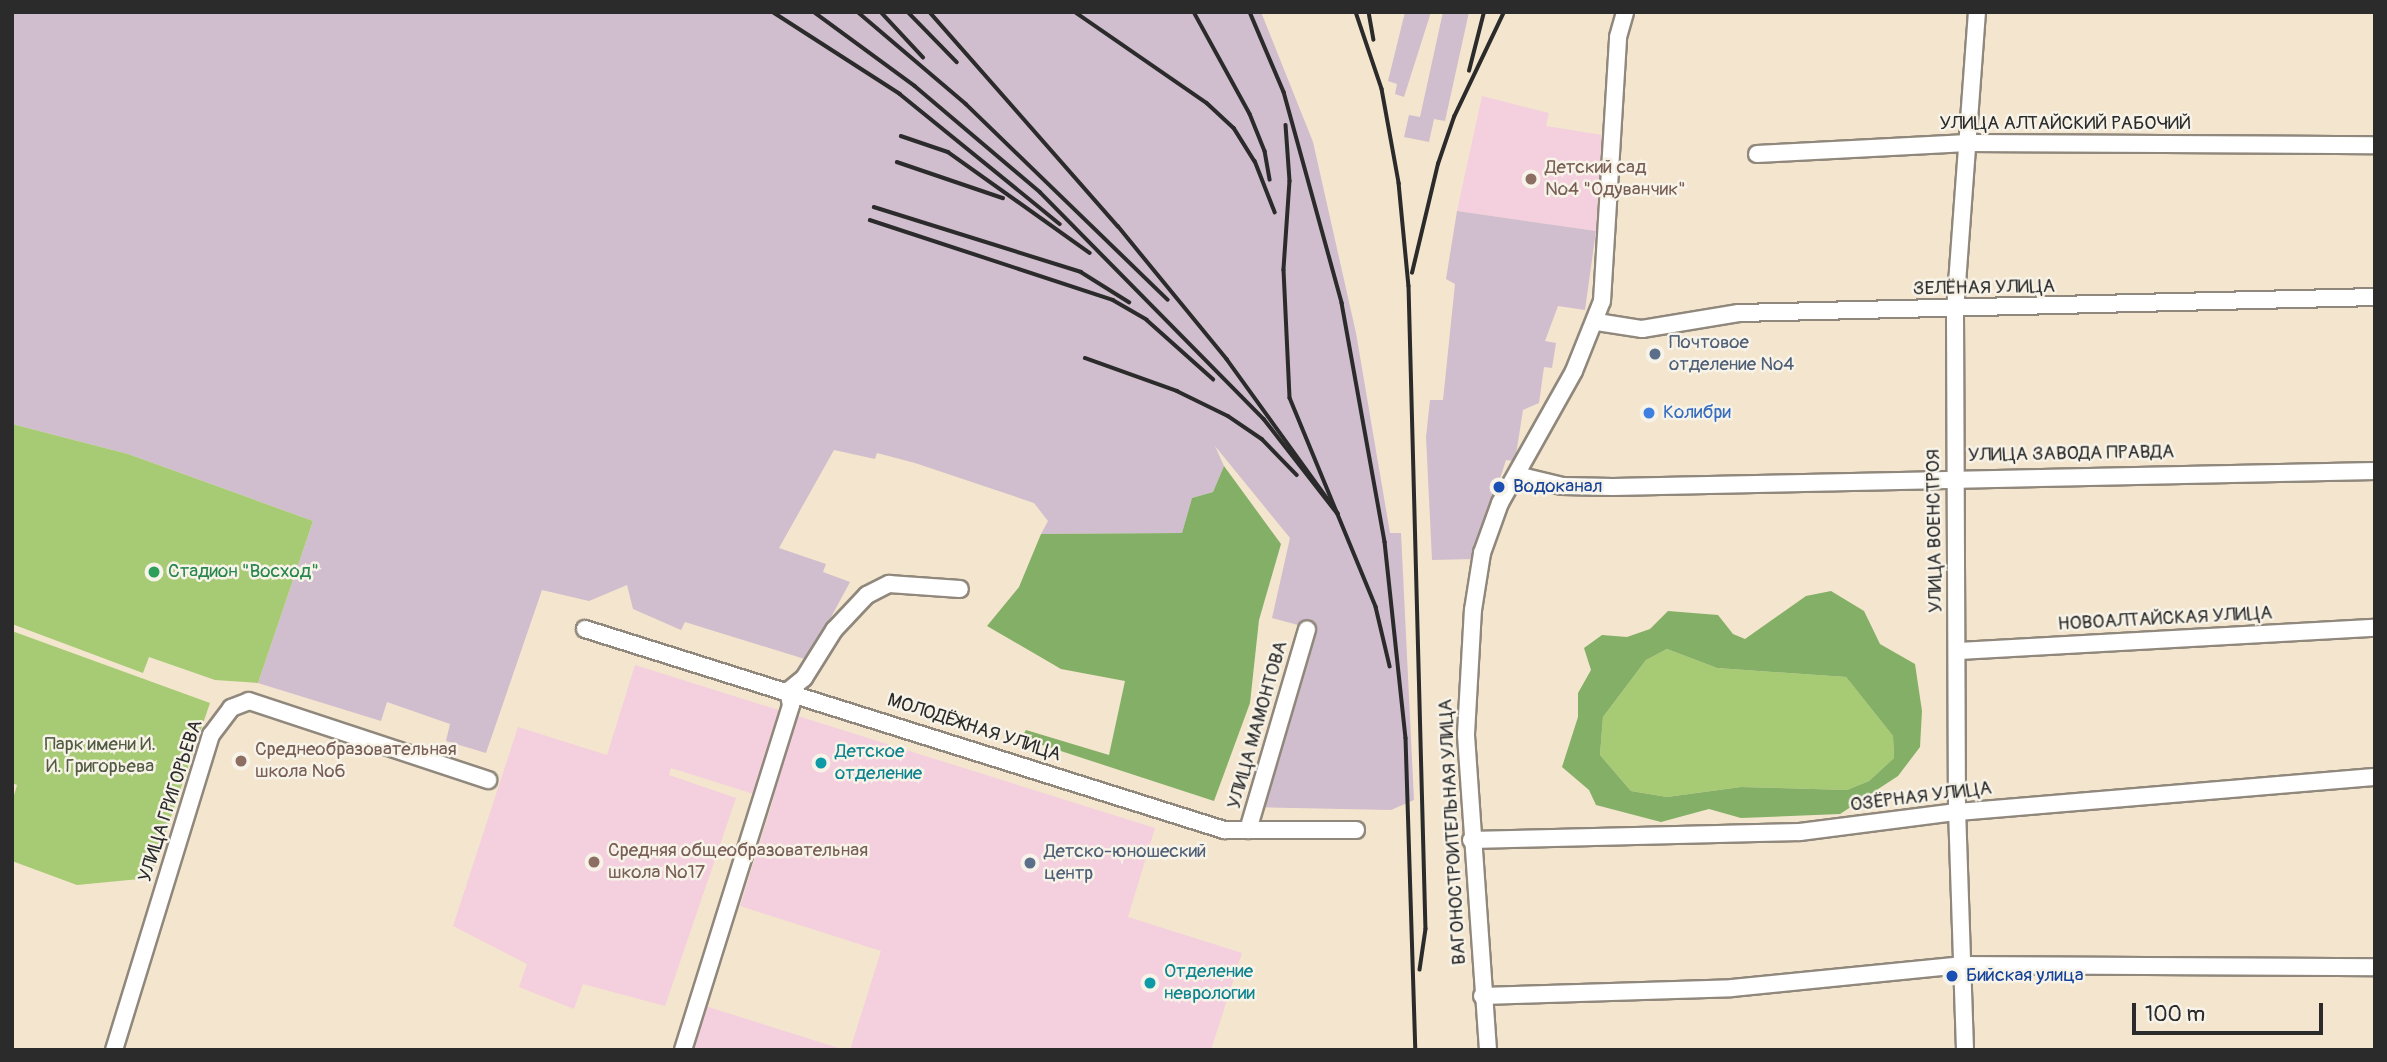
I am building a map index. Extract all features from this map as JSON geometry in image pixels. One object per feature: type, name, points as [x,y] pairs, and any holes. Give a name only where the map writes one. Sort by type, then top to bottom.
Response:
[{"type":"street","name":"ВАГОНОСТРОИТЕЛЬНАЯ УЛИЦА","points":[[1488,1050],[1471,840],[1466,734],[1473,610],[1482,553],[1500,503],[1597,322],[1602,301],[1618,37],[1625,12]]},
{"type":"street","name":"УЛИЦА ВОЕНСТРОЯ","points":[[1965,1050],[1957,812],[1955,311],[1977,12]]},
{"type":"street","name":"УЛИЦА АЛТАЙСКИЙ РАБОЧИЙ","points":[[1756,154],[1968,143],[2375,145]]},
{"type":"street","name":"ЗЕЛЁНАЯ УЛИЦА","points":[[1597,322],[1642,329],[1739,313],[1955,311],[2375,298]]},
{"type":"street","name":"УЛИЦА ЗАВОДА ПРАВДА","points":[[1517,475],[1562,486],[1613,487],[1954,477],[2375,471]]},
{"type":"street","points":[[684,1050],[791,705],[788,691],[804,678],[834,630],[867,595],[889,584],[960,589]]},
{"type":"street","name":"НОВОАЛТАЙСКАЯ УЛИЦА","points":[[1958,650],[2375,628]]},
{"type":"street","name":"МОЛОДЁЖНАЯ УЛИЦА","points":[[584,629],[1224,830],[1356,830]]},
{"type":"street","name":"УЛИЦА МАМОНТОВА","points":[[1248,831],[1307,631]]},
{"type":"street","name":"УЛИЦА ГРИГОРЬЕВА","points":[[114,1050],[211,736],[231,708],[249,701],[488,780]]},
{"type":"street","name":"ОЗЁРНАЯ УЛИЦА","points":[[1471,840],[1800,832],[1957,812],[2375,778]]},
{"type":"street","points":[[1482,996],[1732,988],[1964,965],[2375,967]]},
{"type":"shaded area","points":[[12,12],[1261,12],[1313,142],[1356,333],[1390,533],[1401,533],[1414,800],[1391,810],[1249,807],[1302,626],[1272,618],[1290,538],[1215,446],[1224,466],[1213,492],[1192,498],[1182,533],[1041,534],[1048,521],[1034,503],[915,463],[877,453],[875,459],[834,450],[779,548],[826,564],[823,572],[850,582],[808,660],[685,622],[681,630],[633,609],[627,585],[589,601],[542,590],[486,753],[446,741],[450,724],[387,702],[381,721],[258,683],[313,521],[128,454],[12,424]]},
{"type":"shaded area","points":[[1405,12],[1431,12],[1404,97],[1395,94],[1397,84],[1388,81]]},
{"type":"shaded area","points":[[1443,12],[1469,12],[1445,121],[1434,119],[1429,142],[1404,137],[1409,115],[1420,117]]},
{"type":"shaded area","name":"Детский сад №4 \"Одуванчик\"","points":[[1482,96],[1549,113],[1546,126],[1602,135],[1596,231],[1457,211]]},
{"type":"shaded area","name":"Водоканал","points":[[1457,211],[1596,231],[1585,310],[1558,306],[1545,341],[1556,343],[1552,368],[1544,367],[1539,403],[1523,410],[1515,461],[1506,460],[1474,559],[1432,560],[1426,437],[1430,400],[1443,400],[1455,284],[1446,279]]},
{"type":"shaded area","points":[[635,665],[1155,828],[1128,917],[1242,953],[1211,1050],[850,1050],[881,951],[740,906],[773,800],[671,768],[669,775],[736,798],[665,1006],[583,984],[574,1009],[519,987],[527,964],[453,926],[518,727],[607,755]]},
{"type":"shaded area","points":[[702,1005],[845,1050],[688,1050]]},
{"type":"green space","name":"Стадион \"Восход\"","points":[[12,424],[128,454],[313,521],[258,683],[215,680],[149,657],[143,673],[12,624]]},
{"type":"green space","points":[[1224,466],[1281,544],[1259,620],[1250,703],[1214,801],[1021,738],[1026,730],[1109,755],[1125,681],[1061,669],[987,626],[1019,587],[1041,534],[1182,533],[1192,498],[1213,492]]},
{"type":"green space","points":[[1831,591],[1864,611],[1880,644],[1915,664],[1922,711],[1920,747],[1898,776],[1840,814],[1741,818],[1709,809],[1661,822],[1596,805],[1589,790],[1562,767],[1578,717],[1578,693],[1591,670],[1584,648],[1602,635],[1627,637],[1650,629],[1668,611],[1718,615],[1733,634],[1745,639],[1806,596]],"holes":[[[1667,649],[1717,668],[1846,677],[1893,736],[1894,758],[1869,781],[1847,790],[1741,787],[1667,797],[1631,791],[1600,755],[1603,717],[1646,660]]]},
{"type":"green space","name":"Парк имени И. И. Григорьева","points":[[12,631],[210,703],[150,878],[77,885],[12,861],[12,802],[17,785],[12,783]]},
{"type":"green space","points":[[1667,649],[1717,668],[1846,677],[1893,736],[1894,758],[1869,781],[1847,790],[1741,787],[1667,797],[1631,791],[1600,755],[1603,717],[1646,660]]},
{"type":"railway","points":[[773,12],[900,94],[1060,224]]},
{"type":"railway","points":[[814,12],[915,86],[1040,192],[1264,419],[1338,514],[1227,360],[1118,227],[929,12]]},
{"type":"railway","points":[[858,12],[966,104],[1168,300]]},
{"type":"railway","points":[[881,12],[923,57]]},
{"type":"railway","points":[[908,12],[957,62]]},
{"type":"railway","points":[[1075,12],[1207,103],[1234,128],[1255,161],[1275,212]]},
{"type":"railway","points":[[1194,12],[1250,114],[1265,151],[1270,180]]},
{"type":"railway","points":[[1250,12],[1284,92],[1342,303],[1385,542],[1406,738],[1416,1050]]},
{"type":"railway","points":[[1356,12],[1382,89],[1399,183],[1409,286],[1426,929],[1420,970]]},
{"type":"railway","points":[[1369,12],[1374,40]]},
{"type":"railway","points":[[1469,71],[1484,12]]},
{"type":"railway","points":[[1412,273],[1438,164],[1454,117],[1504,12]]},
{"type":"railway","points":[[1286,125],[1290,181],[1284,270],[1290,398],[1376,607],[1390,666]]},
{"type":"railway","points":[[901,136],[948,152],[1090,253]]},
{"type":"railway","points":[[897,162],[1003,198]]},
{"type":"railway","points":[[874,207],[1081,272],[1129,302]]},
{"type":"railway","points":[[870,220],[1113,300],[1147,320],[1213,379]]},
{"type":"railway","points":[[1085,358],[1177,391],[1228,416],[1262,439],[1297,475]]},
{"type":"place","name":"Детский сад №4 \"Одуванчик\"","points":[[1531,179]]},
{"type":"place","name":"Почтовое отделение №4","points":[[1655,354]]},
{"type":"place","name":"Колибри","points":[[1649,413]]},
{"type":"place","name":"Водоканал","points":[[1499,487]]},
{"type":"place","name":"Стадион \"Восход\"","points":[[154,572]]},
{"type":"place","name":"Среднеобразовательная школа №6","points":[[241,761]]},
{"type":"place","name":"Детское отделение","points":[[821,763]]},
{"type":"place","name":"Средняя общеобразовательная школа №17","points":[[594,862]]},
{"type":"place","name":"Детско-юношеский центр","points":[[1030,863]]},
{"type":"place","name":"Бийская улица","points":[[1952,976]]},
{"type":"place","name":"Отделение неврологии","points":[[1150,983]]}]
